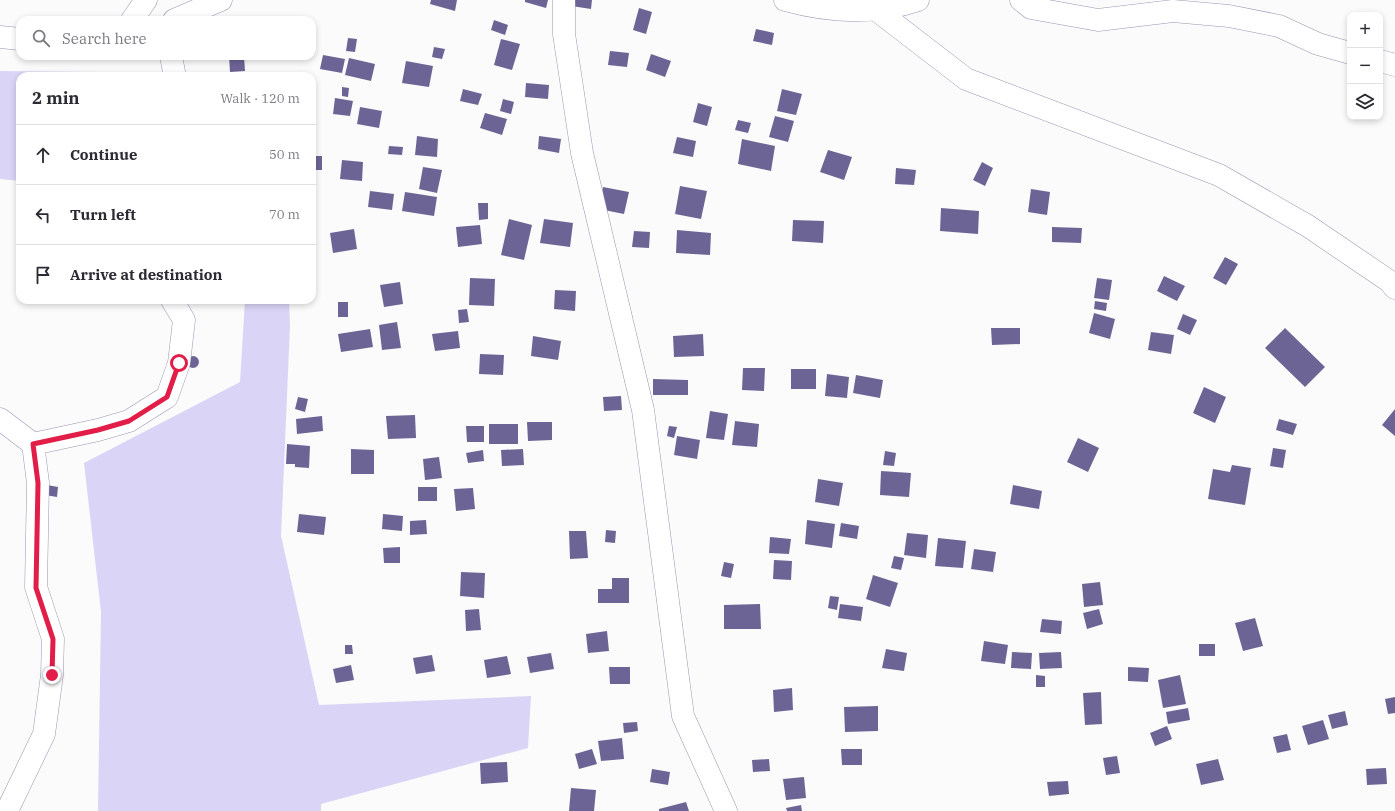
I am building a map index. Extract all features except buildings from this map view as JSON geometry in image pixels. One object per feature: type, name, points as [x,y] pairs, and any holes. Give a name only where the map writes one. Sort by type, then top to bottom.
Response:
[{"type":"street","points":[[135,16],[146,0]]},
{"type":"street","points":[[183,16],[221,0]]},
{"type":"street","points":[[564,0],[564,34],[582,153],[644,410],[683,716],[726,811]]},
{"type":"street","points":[[785,0],[824,9],[850,11],[906,4],[918,0]]},
{"type":"street","points":[[1021,0],[1031,8],[1098,20],[1172,11],[1229,16],[1279,26],[1318,44],[1347,52]]},
{"type":"street","points":[[875,9],[966,79],[1219,175],[1308,226],[1389,281],[1395,288]]},
{"type":"street","points":[[0,37],[16,39]]},
{"type":"street","points":[[1383,62],[1395,65]]},
{"type":"street","points":[[33,444],[98,430],[129,421],[167,397],[179,363],[184,320],[174,304]]},
{"type":"street","points":[[0,419],[33,444],[38,483],[36,588],[53,639],[52,675],[44,734],[7,811]]},
{"type":"shaded area","points":[[0,71],[98,72],[16,72],[16,181],[0,179]]},
{"type":"shaded area","points":[[245,304],[289,304],[290,326],[281,536],[319,705],[531,696],[528,748],[321,804],[321,811],[98,811],[101,612],[84,463],[240,382]]},
{"type":"route","points":[[52,675],[53,639],[36,588],[38,483],[33,444],[98,430],[129,421],[167,397],[179,363]]}]
